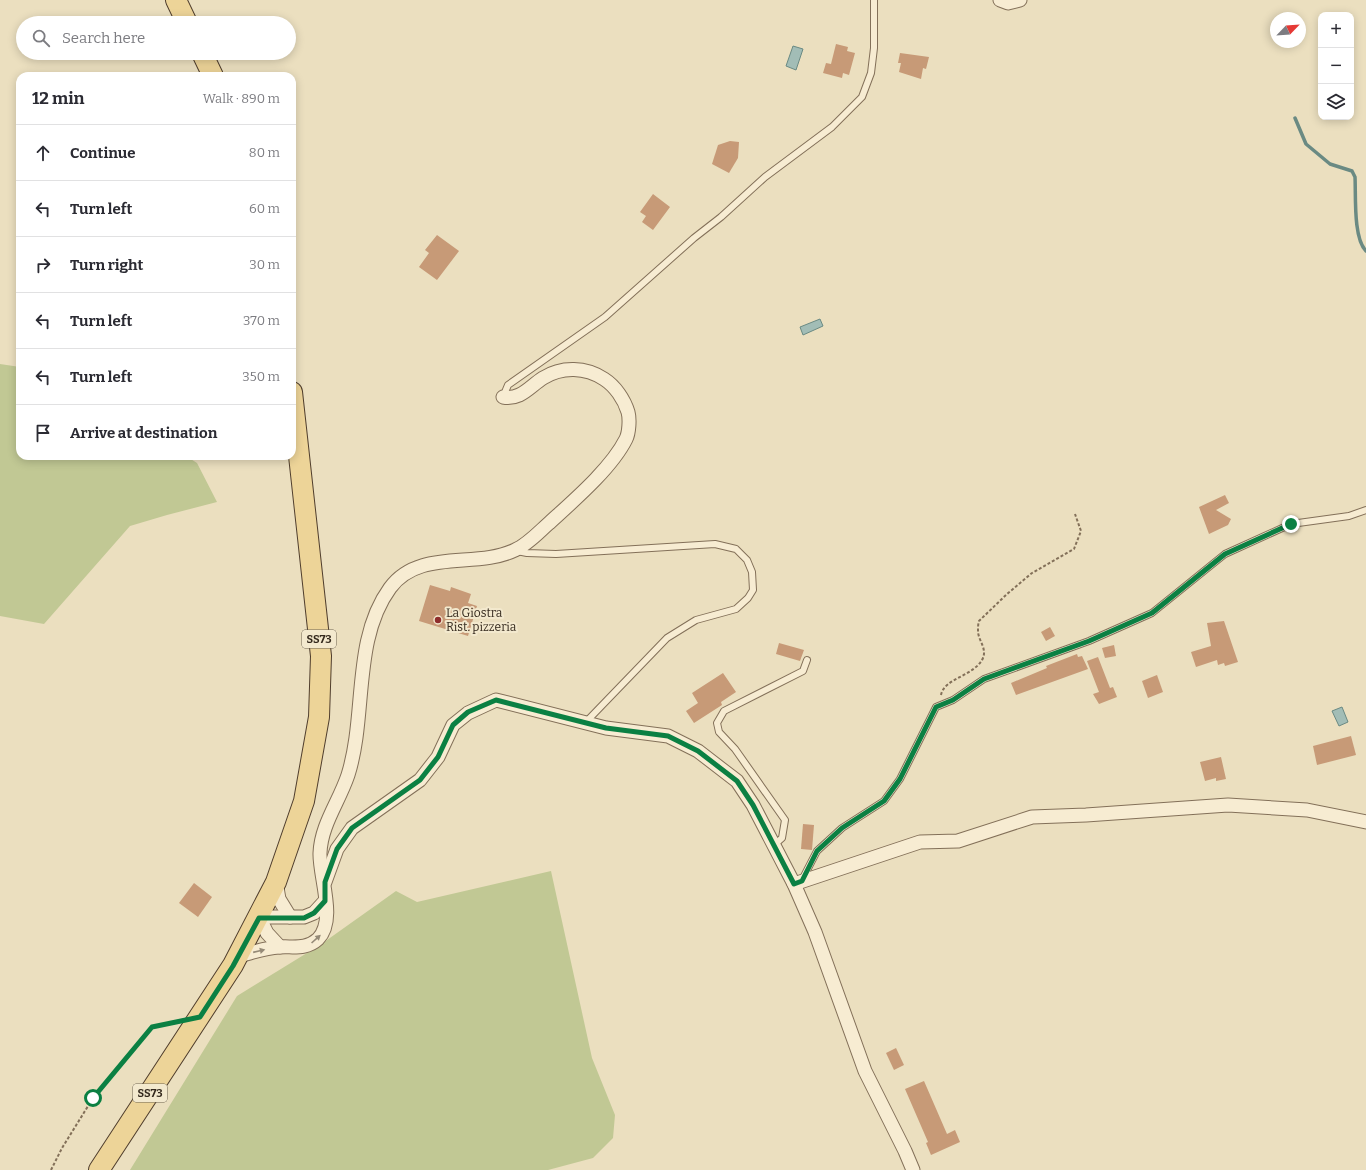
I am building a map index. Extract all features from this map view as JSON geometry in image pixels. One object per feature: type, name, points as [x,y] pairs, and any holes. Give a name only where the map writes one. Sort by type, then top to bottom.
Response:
[{"type":"main road","points":[[176,0],[184,16]]},
{"type":"main road","points":[[205,60],[211,72]]},
{"type":"main road","name":"SS73","points":[[99,1170],[200,1017],[238,956],[259,918],[276,882],[304,801],[319,718],[321,656],[296,428]]},
{"type":"street","points":[[1000,0],[1008,3],[1020,0]]},
{"type":"street","points":[[238,956],[280,947],[309,945],[319,938],[324,930],[326,917],[325,882],[320,856],[321,840],[348,775],[358,735],[366,645],[375,612],[391,586],[408,572],[431,563],[494,556],[515,550],[532,539],[565,509],[608,464],[628,437],[628,414],[620,395],[608,382],[595,373],[575,369],[558,371],[545,377],[519,397],[503,397]]},
{"type":"street","points":[[325,882],[337,849],[352,828],[420,780],[438,757],[453,725],[468,712],[496,700],[606,728],[668,736],[698,751],[737,781],[753,805],[774,845],[798,883],[865,1071],[913,1170]]},
{"type":"street","points":[[798,883],[920,842],[958,842],[1032,817],[1086,815],[1228,805],[1307,810],[1366,822]]},
{"type":"street","points":[[276,882],[279,900],[290,917]]},
{"type":"street","points":[[280,947],[267,933],[259,918],[304,918],[314,913],[325,901]]},
{"type":"lane","points":[[503,397],[508,385],[604,317],[694,238],[721,217],[765,177],[832,127],[862,97],[870,73],[874,48],[874,0]]},
{"type":"lane","points":[[798,883],[817,851],[842,828],[884,801],[900,779],[936,707],[953,700],[984,679],[1089,641],[1152,613],[1225,554],[1291,524],[1349,516],[1366,510]]},
{"type":"lane","points":[[515,550],[527,553],[556,554],[715,544],[736,549],[747,560],[752,572],[753,590],[744,602],[736,609],[696,620],[667,638],[584,723]]},
{"type":"lane","points":[[774,845],[782,838],[785,820],[735,749],[719,732],[718,719],[724,711],[802,671],[807,660]]},
{"type":"path","points":[[939,706],[942,691],[945,687],[973,669],[983,658],[984,648],[978,632],[979,621],[1032,573],[1074,549],[1081,531],[1075,514]]},
{"type":"path","points":[[51,1170],[93,1098],[152,1027],[200,1017]]},
{"type":"green space","points":[[0,364],[16,366],[16,460],[192,460],[197,463],[217,502],[130,526],[44,624],[0,616]]},
{"type":"green space","points":[[551,871],[592,1058],[615,1115],[613,1138],[593,1158],[548,1170],[130,1170],[237,996],[320,945],[396,891],[417,902]]},
{"type":"water","points":[[793,46],[803,49],[796,70],[786,66]]},
{"type":"water","points":[[820,319],[823,326],[803,335],[800,327]]},
{"type":"water","points":[[1342,707],[1348,722],[1339,726],[1332,711]]},
{"type":"building","points":[[836,44],[848,47],[847,51],[855,53],[849,75],[843,73],[842,78],[823,73],[826,63],[831,64]]},
{"type":"building","points":[[900,53],[929,57],[926,69],[923,68],[921,79],[899,72],[901,63],[898,63]]},
{"type":"building","points":[[730,141],[739,142],[738,158],[729,173],[712,164],[718,145]]},
{"type":"building","points":[[653,194],[670,207],[653,230],[642,222],[646,216],[640,212]]},
{"type":"building","points":[[437,235],[459,251],[437,280],[419,267],[429,253],[425,250]]},
{"type":"building","points":[[1225,495],[1229,503],[1216,510],[1231,519],[1228,525],[1209,534],[1199,507]]},
{"type":"building","points":[[430,585],[450,591],[451,587],[471,594],[468,603],[477,606],[468,636],[419,621]]},
{"type":"building","points":[[1224,621],[1238,662],[1225,666],[1224,663],[1218,665],[1217,660],[1196,667],[1191,652],[1211,646],[1207,623]]},
{"type":"building","points":[[1050,627],[1055,636],[1046,641],[1041,632]]},
{"type":"building","points":[[779,643],[804,650],[800,661],[776,654]]},
{"type":"building","points":[[1114,645],[1116,656],[1105,658],[1102,648]]},
{"type":"building","points":[[1077,654],[1078,657],[1082,656],[1088,669],[1016,695],[1011,683],[1047,668],[1046,666]]},
{"type":"building","points":[[1098,657],[1110,688],[1113,687],[1117,697],[1099,704],[1093,694],[1099,692],[1087,661]]},
{"type":"building","points":[[723,673],[736,692],[721,702],[722,705],[694,723],[686,711],[698,703],[692,693]]},
{"type":"building","points":[[1157,675],[1163,692],[1148,698],[1142,681]]},
{"type":"building","points":[[1351,736],[1356,755],[1317,765],[1313,746]]},
{"type":"building","points":[[1221,757],[1226,779],[1216,781],[1216,778],[1205,781],[1200,762]]},
{"type":"building","points":[[803,824],[814,825],[812,850],[801,849]]},
{"type":"building","points":[[194,883],[212,897],[198,917],[179,903]]},
{"type":"building","points":[[896,1048],[904,1065],[894,1070],[886,1053]]},
{"type":"building","points":[[924,1081],[947,1134],[955,1130],[960,1142],[931,1155],[926,1143],[928,1142],[905,1089]]},
{"type":"waterway","points":[[1295,118],[1306,144],[1330,164],[1352,171],[1355,177],[1357,227],[1362,245],[1366,251]]},
{"type":"place","name":"La Giostra Rist. pizzeria","points":[[438,620]]},
{"type":"route","points":[[93,1098],[152,1027],[200,1017],[233,966],[259,918],[276,916],[304,918],[314,913],[325,901],[325,882],[337,849],[352,828],[420,780],[438,757],[453,725],[468,712],[496,700],[606,728],[668,736],[698,751],[737,781],[753,805],[794,884],[802,881],[817,851],[842,828],[884,801],[900,779],[936,707],[953,700],[984,679],[1089,641],[1152,613],[1225,554],[1291,524]]}]
